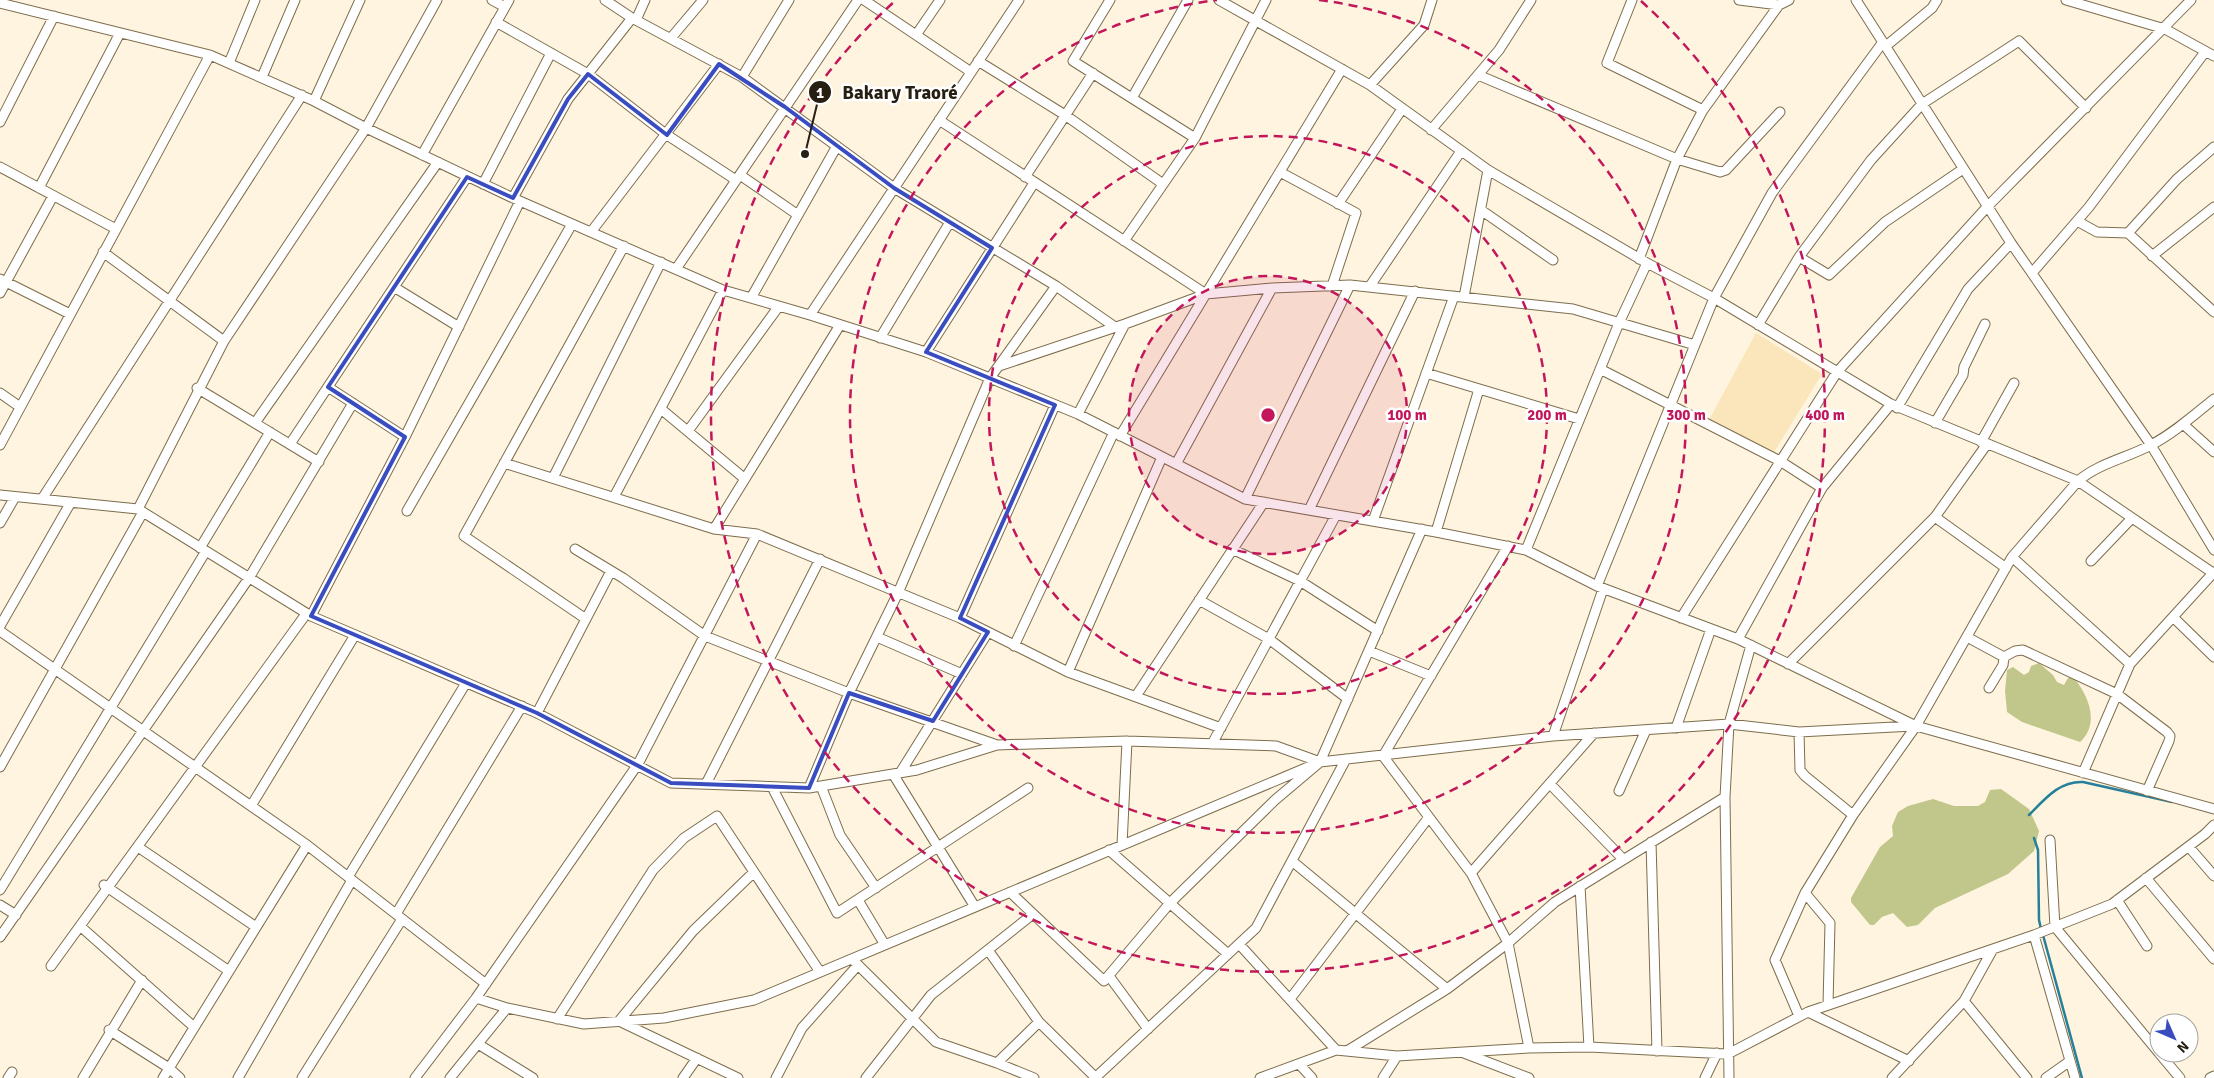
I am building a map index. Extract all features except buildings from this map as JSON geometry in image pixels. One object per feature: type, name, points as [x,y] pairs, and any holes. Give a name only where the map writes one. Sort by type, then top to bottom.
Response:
[{"type":"street","points":[[229,63],[255,0]]},
{"type":"street","points":[[262,77],[295,0]]},
{"type":"street","points":[[314,101],[360,0]]},
{"type":"street","points":[[0,767],[4,750],[55,669],[141,511],[198,388],[224,342],[366,128],[437,0]]},
{"type":"street","points":[[422,155],[507,3],[492,0]]},
{"type":"street","points":[[605,0],[634,19],[742,77],[894,188],[1056,286],[1115,327]]},
{"type":"street","points":[[51,966],[106,886],[138,846],[308,615],[405,437],[516,200],[568,99],[634,19],[645,0]]},
{"type":"street","points":[[671,38],[703,0]]},
{"type":"street","points":[[742,77],[789,0]]},
{"type":"street","points":[[676,269],[858,0]]},
{"type":"street","points":[[864,0],[971,72]]},
{"type":"street","points":[[916,35],[940,0]]},
{"type":"street","points":[[810,315],[1019,0]]},
{"type":"street","points":[[1110,0],[1073,61],[1195,138]]},
{"type":"street","points":[[1132,98],[1188,0]]},
{"type":"street","points":[[1219,0],[1370,84],[1488,170],[1643,261],[1714,298],[1894,406],[2078,481],[2214,573],[2130,664],[2083,773]]},
{"type":"street","points":[[1124,241],[1195,138],[1266,0]]},
{"type":"street","points":[[1370,84],[1424,25],[1432,0]]},
{"type":"street","points":[[1431,130],[1499,50],[1532,0]]},
{"type":"street","points":[[1632,0],[1607,63],[1703,110]]},
{"type":"street","points":[[1739,0],[1779,5]]},
{"type":"street","points":[[1526,550],[1643,261],[1677,159],[1703,110],[1779,5],[1789,0]]},
{"type":"street","points":[[1856,0],[1987,207],[2151,445],[2214,550]]},
{"type":"street","points":[[1553,736],[1600,587],[1670,405],[1714,298],[1772,193],[1884,44],[1932,8],[1937,0]]},
{"type":"street","points":[[2066,0],[2165,28],[2214,56]]},
{"type":"street","points":[[1681,618],[1837,372],[1987,207],[2165,28],[2187,1]]},
{"type":"street","points":[[4,5],[210,55],[302,95],[516,200],[724,290],[926,352],[1078,414],[1245,499],[1436,532],[1526,550],[1600,587],[1738,639],[1916,726],[2214,809]]},
{"type":"street","points":[[0,122],[54,16]]},
{"type":"street","points":[[496,22],[588,74],[667,134],[798,215]]},
{"type":"street","points":[[39,188],[120,33]]},
{"type":"street","points":[[1758,325],[1799,257],[1872,160],[1922,104],[2019,41],[2086,108]]},
{"type":"street","points":[[2032,273],[2077,221],[2205,52]]},
{"type":"street","points":[[483,184],[551,53]]},
{"type":"street","points":[[0,445],[210,55]]},
{"type":"street","points":[[978,61],[1065,115],[1164,184]]},
{"type":"street","points":[[591,232],[719,64]]},
{"type":"street","points":[[1014,646],[1117,434],[1206,294],[1342,69]]},
{"type":"street","points":[[1024,177],[1093,73]]},
{"type":"street","points":[[1478,75],[1677,159],[1720,172],[1726,170],[1780,112]]},
{"type":"street","points":[[42,499],[302,95]]},
{"type":"street","points":[[1338,204],[1402,109]]},
{"type":"street","points":[[939,120],[1206,294]]},
{"type":"street","points":[[751,298],[837,146]]},
{"type":"street","points":[[2128,233],[2177,179],[2214,147]]},
{"type":"street","points":[[1370,286],[1461,151]]},
{"type":"street","points":[[255,423],[438,162]]},
{"type":"street","points":[[0,168],[116,229]]},
{"type":"street","points":[[1799,257],[1829,275],[1885,222],[1963,169]]},
{"type":"street","points":[[1373,521],[1426,373],[1459,296],[1488,170]]},
{"type":"street","points":[[1280,172],[1356,213],[1332,286]]},
{"type":"street","points":[[290,444],[467,176]]},
{"type":"street","points":[[926,352],[1034,183]]},
{"type":"street","points":[[0,293],[3,281],[53,196]]},
{"type":"street","points":[[2152,256],[2214,207]]},
{"type":"street","points":[[1480,210],[1553,260]]},
{"type":"street","points":[[2077,221],[2097,232],[2128,233],[2214,312]]},
{"type":"street","points":[[880,338],[950,222]]},
{"type":"street","points":[[407,511],[572,224]]},
{"type":"street","points":[[1738,639],[1822,488],[1894,406],[1968,289],[2011,243]]},
{"type":"street","points":[[586,619],[464,536],[624,246]]},
{"type":"street","points":[[103,252],[224,342]]},
{"type":"street","points":[[553,478],[661,262]]},
{"type":"street","points":[[3,281],[70,314]]},
{"type":"street","points":[[999,366],[1125,324],[1206,294],[1272,288],[1350,285],[1573,309],[1695,345]]},
{"type":"street","points":[[1245,499],[1350,285]]},
{"type":"street","points":[[809,788],[850,692],[898,593],[990,378],[1056,286]]},
{"type":"street","points":[[394,287],[458,327]]},
{"type":"street","points":[[1176,464],[1272,288]]},
{"type":"street","points":[[614,497],[724,290]]},
{"type":"street","points":[[1309,510],[1415,291]]},
{"type":"street","points":[[688,432],[779,306]]},
{"type":"street","points":[[1078,414],[1125,324]]},
{"type":"street","points":[[1935,423],[1963,374],[1985,324]]},
{"type":"street","points":[[714,529],[840,325]]},
{"type":"street","points":[[1600,369],[1780,461],[1822,488]]},
{"type":"street","points":[[1426,373],[1579,419]]},
{"type":"street","points":[[1788,664],[1935,517],[1984,443],[2014,383]]},
{"type":"street","points":[[328,387],[405,437]]},
{"type":"street","points":[[198,388],[319,462]]},
{"type":"street","points":[[1436,532],[1479,389]]},
{"type":"street","points":[[0,394],[20,407]]},
{"type":"street","points":[[1799,1016],[1775,960],[1805,893],[1853,815],[1916,726],[2012,557],[2078,481],[2089,472],[2151,445],[2183,424],[2214,399]]},
{"type":"street","points":[[0,937],[249,578],[353,403]]},
{"type":"street","points":[[960,618],[1055,405]]},
{"type":"street","points":[[661,409],[745,479]]},
{"type":"street","points":[[2183,424],[2214,452]]},
{"type":"street","points":[[0,890],[110,708],[270,432]]},
{"type":"street","points":[[1068,672],[1162,457]]},
{"type":"street","points":[[504,463],[714,529],[757,534],[960,618],[1068,672],[1221,728]]},
{"type":"street","points":[[0,495],[141,511],[308,615],[522,706],[638,764],[671,783],[809,788],[917,770],[997,745],[1127,741],[1276,746],[1320,762]]},
{"type":"street","points":[[0,523],[16,496]]},
{"type":"street","points":[[0,626],[71,502]]},
{"type":"street","points":[[1136,696],[1264,502]]},
{"type":"street","points":[[1212,744],[1336,514]]},
{"type":"street","points":[[1935,517],[2006,568]]},
{"type":"street","points":[[2091,561],[2132,518]]},
{"type":"street","points":[[1010,892],[1104,981],[1170,903],[1276,800],[1320,762],[1422,530]]},
{"type":"street","points":[[415,1078],[486,984],[638,764],[757,534]]},
{"type":"street","points":[[1383,756],[1508,546]]},
{"type":"street","points":[[575,549],[611,571],[704,636],[850,692],[997,745]]},
{"type":"street","points":[[1232,549],[1300,581],[1378,630]]},
{"type":"street","points":[[2012,557],[2130,664]]},
{"type":"street","points":[[706,784],[820,560]]},
{"type":"street","points":[[537,713],[611,571]]},
{"type":"street","points":[[1199,600],[1269,639],[1348,699]]},
{"type":"street","points":[[2173,617],[2214,657]]},
{"type":"street","points":[[1676,728],[1711,629]]},
{"type":"street","points":[[0,631],[306,845],[486,984]]},
{"type":"street","points":[[897,773],[933,721],[988,632]]},
{"type":"street","points":[[252,806],[356,635]]},
{"type":"street","points":[[877,637],[962,674]]},
{"type":"street","points":[[1967,637],[2004,657]]},
{"type":"street","points":[[1728,1078],[1724,797],[1729,724],[1751,646]]},
{"type":"street","points":[[2004,657],[2023,650],[2117,694],[2170,736],[2147,791]]},
{"type":"street","points":[[1369,651],[1431,676]]},
{"type":"street","points":[[1989,688],[2003,665],[2004,657]]},
{"type":"street","points":[[238,1078],[350,878],[466,683]]},
{"type":"street","points":[[302,1078],[399,917],[522,706]]},
{"type":"street","points":[[476,998],[507,1008],[584,1024],[664,1018],[754,1000],[820,972],[855,962],[885,945],[975,906],[1320,762],[1553,736],[1729,724],[1799,732],[1916,726]]},
{"type":"street","points":[[1619,791],[1646,730]]},
{"type":"street","points":[[1799,732],[1800,770],[1853,815]]},
{"type":"street","points":[[1471,873],[1594,733]]},
{"type":"street","points":[[1122,845],[1127,741]]},
{"type":"street","points":[[1383,756],[1471,873],[1508,944],[1529,1048]]},
{"type":"street","points":[[988,950],[1039,1022],[1096,1078],[1256,928],[1346,759]]},
{"type":"street","points":[[897,773],[975,906]]},
{"type":"street","points":[[1550,784],[1623,859]]},
{"type":"street","points":[[821,786],[840,835],[876,888]]},
{"type":"street","points":[[772,787],[837,913],[1028,788]]},
{"type":"street","points":[[1347,1051],[1447,989],[1508,944],[1555,902],[1724,797]]},
{"type":"street","points":[[558,1019],[653,870],[684,838],[717,816],[820,972]]},
{"type":"street","points":[[1290,999],[1429,817]]},
{"type":"street","points":[[1260,1078],[1336,1050],[1397,1056],[1529,1048],[1589,1047],[1728,1054],[1808,1012],[2034,935],[2117,900],[2188,847],[2214,825]]},
{"type":"street","points":[[2050,840],[2055,927],[2149,1041]]},
{"type":"street","points":[[1652,842],[1656,1050]]},
{"type":"street","points":[[163,1078],[306,845]]},
{"type":"street","points":[[138,846],[256,927]]},
{"type":"street","points":[[2188,847],[2214,876]]},
{"type":"street","points":[[1110,850],[1228,954]]},
{"type":"street","points":[[1292,861],[1447,989]]},
{"type":"street","points":[[619,1021],[693,931],[754,872]]},
{"type":"street","points":[[2146,878],[2214,959]]},
{"type":"street","points":[[106,886],[228,971]]},
{"type":"street","points":[[1580,886],[1589,1047]]},
{"type":"street","points":[[1805,893],[1830,923],[1828,1005]]},
{"type":"street","points":[[858,900],[885,945]]},
{"type":"street","points":[[2117,900],[2147,946]]},
{"type":"street","points":[[0,905],[16,915]]},
{"type":"street","points":[[866,1078],[931,995],[1033,914]]},
{"type":"street","points":[[80,926],[194,1027]]},
{"type":"street","points":[[2034,935],[2075,1078]]},
{"type":"street","points":[[1239,944],[1336,1050]]},
{"type":"street","points":[[1892,1078],[1964,1000],[1993,949]]},
{"type":"street","points":[[855,962],[936,1042],[997,1062],[1034,1078]]},
{"type":"street","points":[[776,1078],[802,1028],[855,962]]},
{"type":"street","points":[[1109,976],[1148,1029]]},
{"type":"street","points":[[83,1078],[142,980]]},
{"type":"street","points":[[1964,1000],[2027,1078]]},
{"type":"street","points":[[450,1078],[507,1008]]},
{"type":"street","points":[[1808,1012],[1909,1061]]},
{"type":"street","points":[[619,1021],[738,1078]]},
{"type":"street","points":[[997,1062],[1039,1022]]},
{"type":"street","points":[[110,1031],[169,1068],[180,1078]]},
{"type":"street","points":[[478,1044],[533,1078]]},
{"type":"street","points":[[1461,1052],[1529,1078]]},
{"type":"street","points":[[1705,1078],[1718,1054]]},
{"type":"street","points":[[1383,1078],[1397,1056]]},
{"type":"street","points":[[683,1078],[697,1058]]},
{"type":"street","points":[[2046,1078],[2070,1061]]},
{"type":"street","points":[[2167,1063],[2180,1078]]},
{"type":"street","points":[[1299,1064],[1312,1078]]},
{"type":"street","points":[[2210,1078],[2214,1076]]},
{"type":"highlighted area","points":[[719,64],[785,107],[894,188],[992,248],[926,352],[1055,405],[960,618],[988,632],[933,721],[849,693],[809,788],[671,783],[537,713],[311,616],[405,437],[328,387],[467,177],[513,198],[568,99],[588,74],[667,135]]},
{"type":"shaded area","points":[[1756,333],[1822,374],[1773,454],[1709,420]]},
{"type":"green space","points":[[2039,663],[2053,675],[2057,682],[2064,685],[2068,678],[2074,678],[2084,693],[2088,701],[2091,719],[2090,727],[2080,742],[2022,722],[2007,712],[2005,691],[2007,670],[2013,667],[2024,675],[2029,672],[2031,666]]},
{"type":"green space","points":[[2001,789],[2029,809],[2039,831],[2034,851],[2008,874],[1935,908],[1918,925],[1907,927],[1893,913],[1882,917],[1874,925],[1870,925],[1851,902],[1851,898],[1880,847],[1893,836],[1892,826],[1898,812],[1908,806],[1933,799],[1954,806],[1978,806],[1985,802],[1990,790]]},
{"type":"waterway","points":[[2029,815],[2053,792],[2074,782],[2083,782],[2172,802]]},
{"type":"waterway","points":[[2034,838],[2038,850],[2039,920],[2041,929]]},
{"type":"waterway","points":[[2043,935],[2082,1078]]},
{"type":"place","name":"Bakary Traoré","points":[[805,154]]}]
